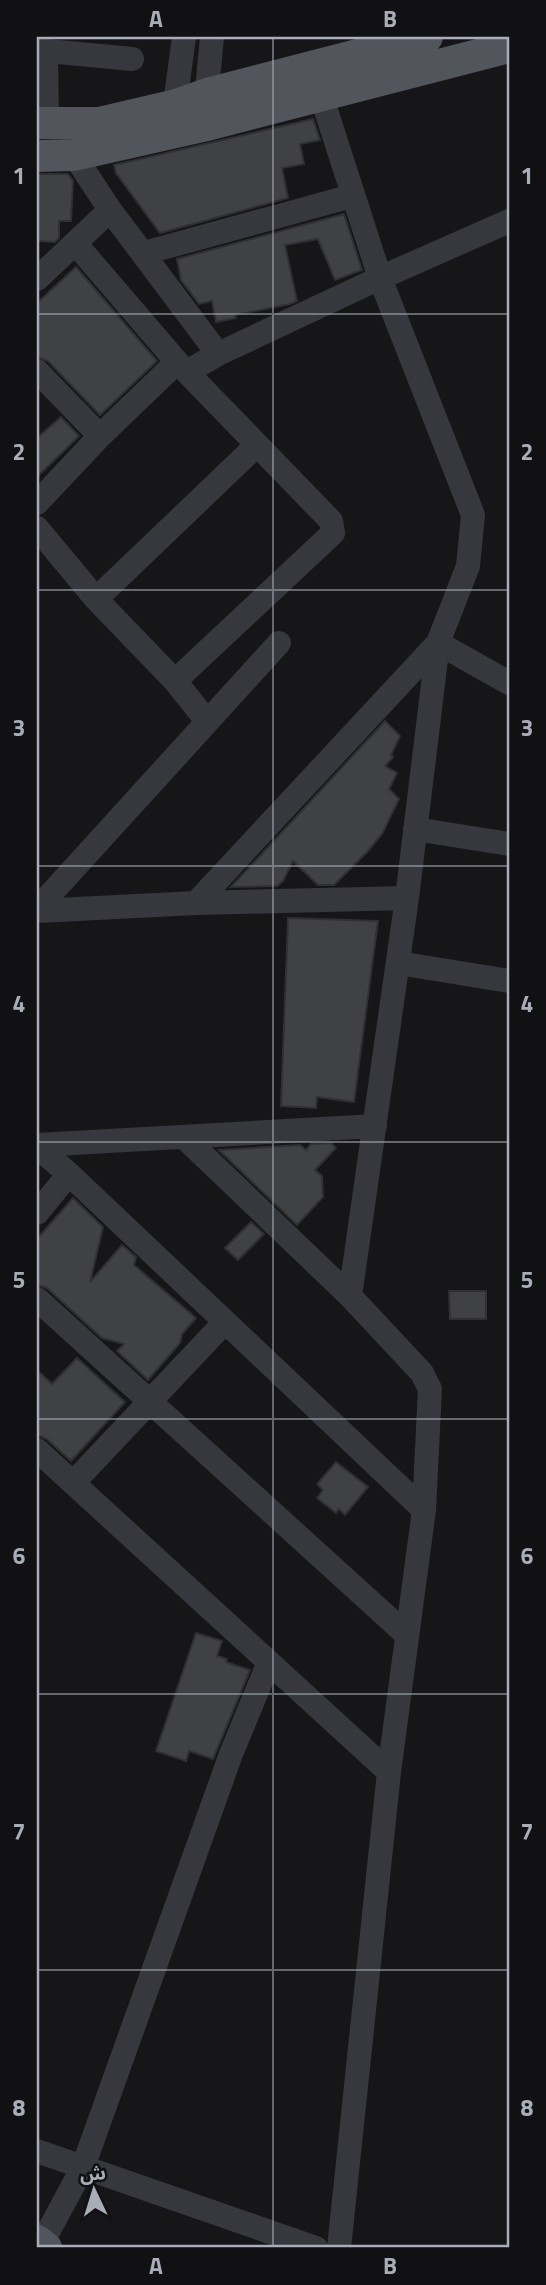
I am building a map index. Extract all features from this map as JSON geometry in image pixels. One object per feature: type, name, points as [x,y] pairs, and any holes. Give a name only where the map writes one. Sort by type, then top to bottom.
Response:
[{"type":"main road","points":[[37,156],[74,155],[173,119],[207,94],[421,38]]},
{"type":"main road","points":[[42,123],[173,119],[203,126],[509,47]]},
{"type":"street","points":[[173,119],[184,37]]},
{"type":"street","points":[[203,126],[212,37]]},
{"type":"street","points":[[42,123],[41,51],[132,59]]},
{"type":"street","points":[[321,95],[380,278],[472,515],[468,566],[438,643],[407,898],[351,1296]]},
{"type":"street","points":[[74,155],[110,210],[218,354]]},
{"type":"street","points":[[144,253],[352,196]]},
{"type":"street","points":[[37,279],[110,210]]},
{"type":"street","points":[[37,502],[100,436],[182,367],[218,354],[380,278],[509,222]]},
{"type":"street","points":[[75,243],[182,367],[331,521],[332,533],[175,681]]},
{"type":"street","points":[[37,371],[100,436]]},
{"type":"street","points":[[96,599],[257,445]]},
{"type":"street","points":[[37,528],[96,599],[175,681],[207,721]]},
{"type":"street","points":[[37,910],[279,643]]},
{"type":"street","points":[[438,643],[509,683]]},
{"type":"street","points":[[196,904],[438,643]]},
{"type":"street","points":[[415,829],[509,844]]},
{"type":"street","points":[[37,910],[407,898]]},
{"type":"street","points":[[398,963],[509,981]]},
{"type":"street","points":[[37,1146],[375,1126]]},
{"type":"street","points":[[184,1137],[351,1296],[427,1380],[430,1390],[424,1510],[389,1772],[339,2248]]},
{"type":"street","points":[[37,1146],[424,1510]]},
{"type":"street","points":[[37,1213],[69,1174]]},
{"type":"street","points":[[37,1299],[407,1635]]},
{"type":"street","points":[[73,1483],[224,1323]]},
{"type":"street","points":[[37,1450],[389,1772]]},
{"type":"street","points":[[41,2245],[83,2167],[231,1754],[269,1662]]},
{"type":"street","points":[[37,2151],[316,2248]]},
{"type":"building","points":[[313,119],[320,140],[300,144],[304,164],[282,168],[288,198],[160,233],[116,173],[114,165]]},
{"type":"building","points":[[37,174],[68,174],[73,181],[71,221],[59,221],[59,238],[55,242],[37,241]]},
{"type":"building","points":[[344,214],[362,270],[335,280],[318,239],[285,245],[297,301],[290,304],[235,315],[236,318],[216,322],[212,301],[199,304],[181,280],[177,259]]},
{"type":"building","points":[[76,267],[157,361],[100,415],[48,361],[37,357],[37,303]]},
{"type":"building","points":[[61,417],[79,436],[37,477],[37,438]]},
{"type":"building","points":[[385,721],[400,736],[391,755],[393,757],[385,766],[397,773],[389,789],[399,799],[382,834],[368,851],[334,885],[318,885],[293,861],[283,881],[277,886],[231,887]]},
{"type":"building","points":[[288,918],[378,921],[354,1102],[317,1097],[316,1108],[281,1106]]},
{"type":"building","points":[[331,1143],[336,1148],[315,1170],[322,1176],[323,1197],[297,1225],[219,1150],[300,1145],[306,1150],[311,1144]]},
{"type":"building","points":[[73,1198],[103,1227],[90,1282],[122,1245],[136,1257],[134,1265],[196,1318],[182,1334],[180,1343],[148,1380],[117,1351],[124,1344],[102,1338],[47,1288],[37,1285],[37,1239]]},
{"type":"building","points":[[251,1222],[264,1234],[238,1260],[225,1248]]},
{"type":"building","points":[[449,1291],[486,1291],[486,1319],[450,1319]]},
{"type":"building","points":[[77,1358],[125,1402],[71,1461],[47,1439],[37,1435],[37,1370],[52,1384]]},
{"type":"building","points":[[336,1462],[368,1487],[345,1515],[339,1509],[336,1513],[317,1498],[323,1490],[317,1484]]},
{"type":"building","points":[[196,1633],[222,1641],[217,1656],[250,1670],[213,1759],[189,1751],[186,1761],[156,1751]]}]
